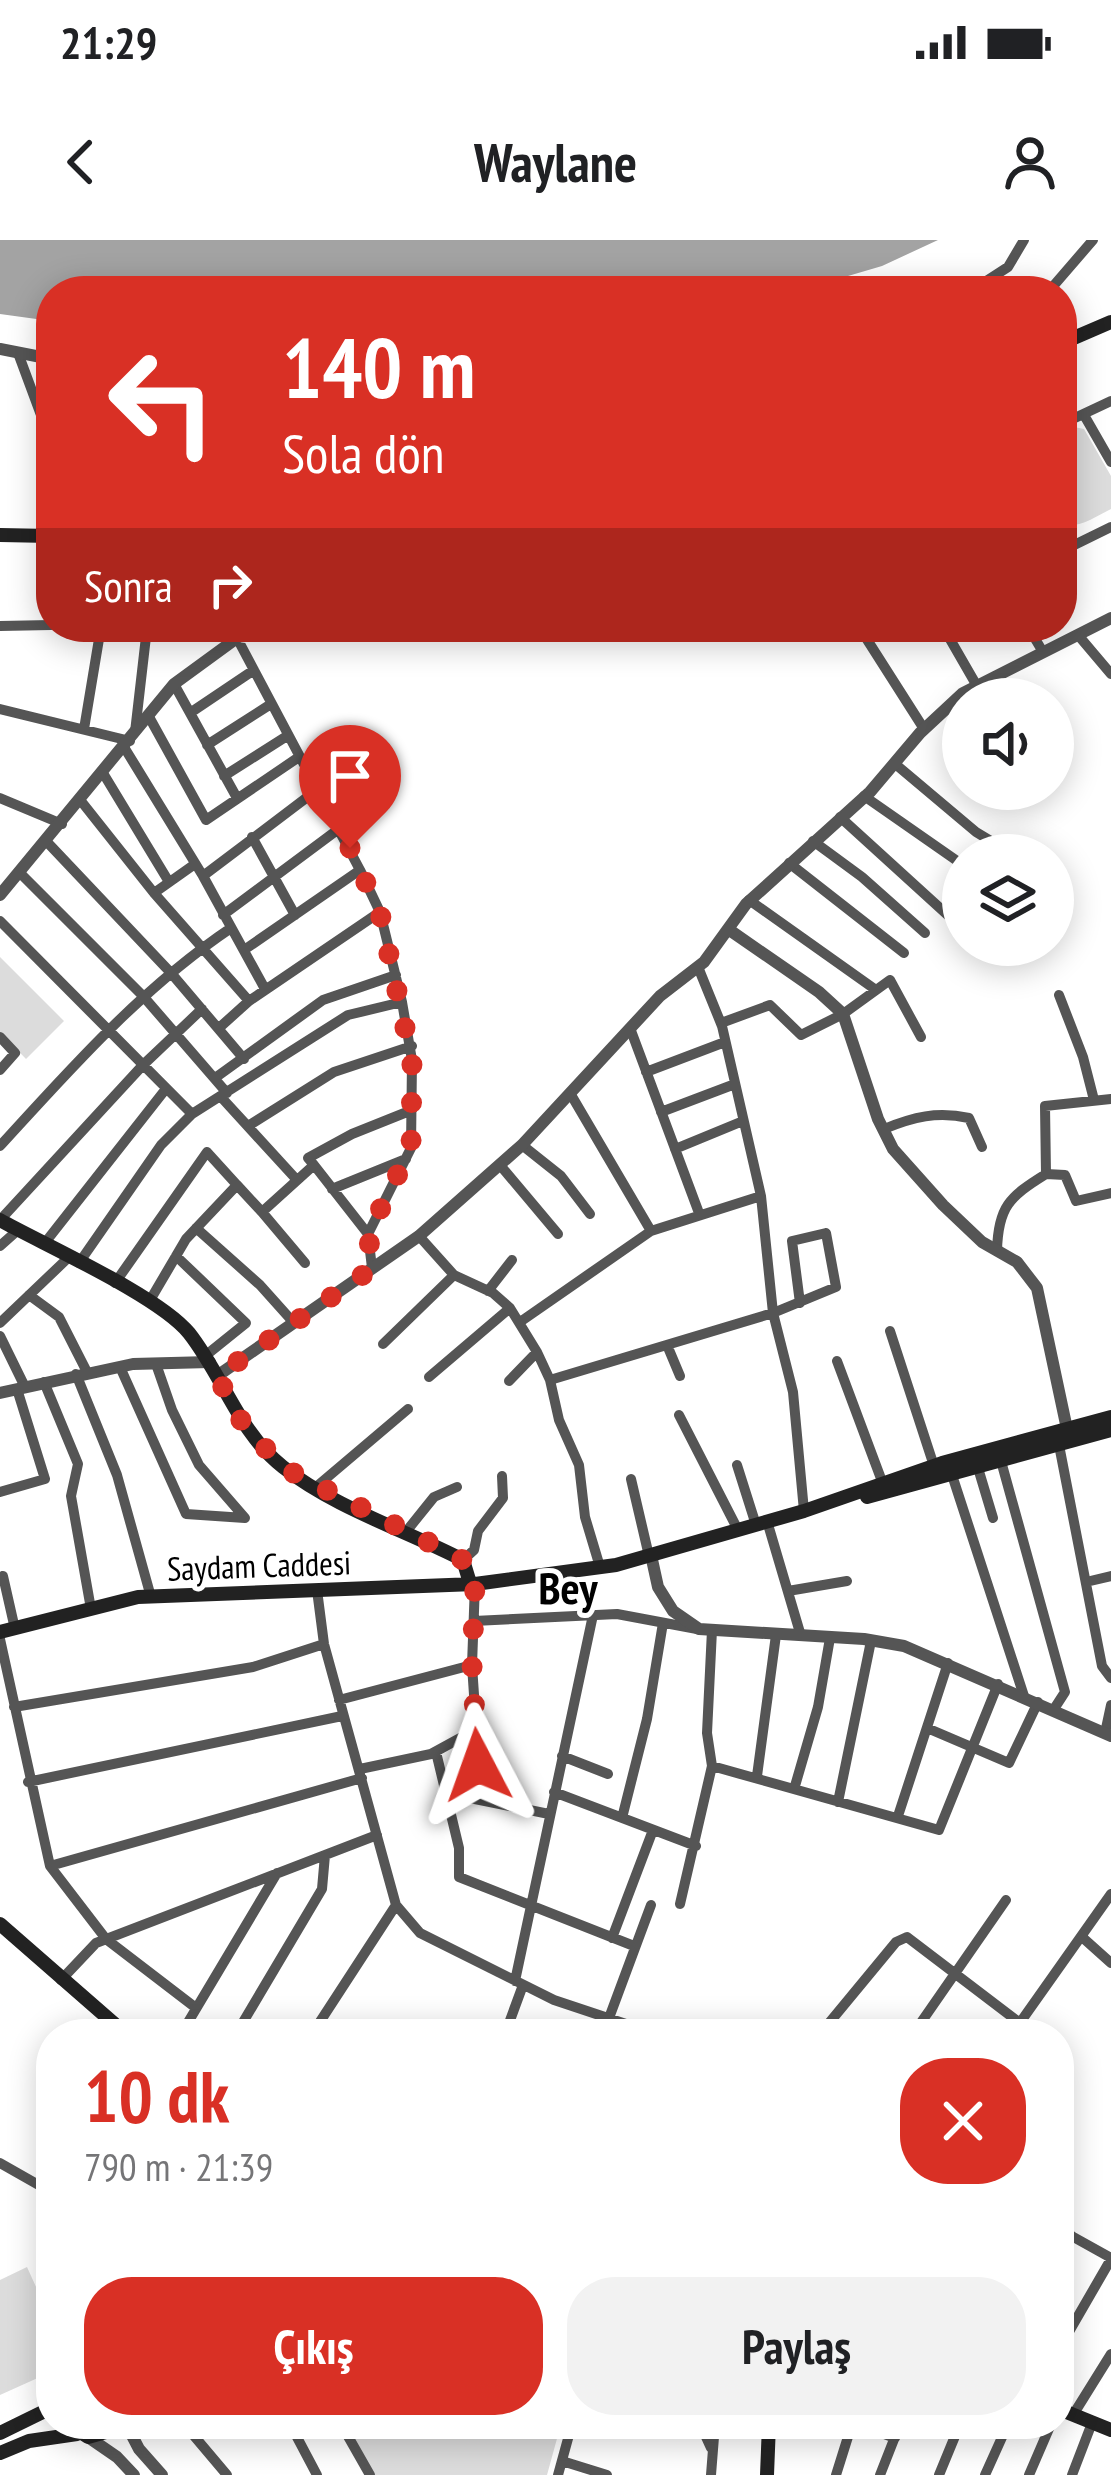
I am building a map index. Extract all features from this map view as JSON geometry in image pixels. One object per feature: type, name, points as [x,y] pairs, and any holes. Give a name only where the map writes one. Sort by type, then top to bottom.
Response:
[{"type":"main road","points":[[1077,337],[1111,322]]},
{"type":"main road","points":[[0,535],[36,536]]},
{"type":"main road","points":[[0,1220],[149,1302],[185,1328],[240,1419],[282,1467],[463,1560],[472,1583]]},
{"type":"main road","points":[[803,1511],[934,1466],[1111,1417]]},
{"type":"main road","points":[[803,1511],[1111,1430]]},
{"type":"main road","name":"Saydam Caddesi","points":[[5,1633],[151,1597],[472,1583],[600,1567],[803,1511]]},
{"type":"main road","points":[[0,1924],[108,2019]]},
{"type":"main road","points":[[0,2433],[36,2415]]},
{"type":"main road","points":[[1074,2415],[1102,2426]]},
{"type":"main road","points":[[0,2453],[40,2439]]},
{"type":"main road","points":[[770,2439],[771,2473]]},
{"type":"street","points":[[995,276],[1008,268],[1024,240]]},
{"type":"street","points":[[1062,276],[1093,240]]},
{"type":"street","points":[[0,350],[36,356]]},
{"type":"street","points":[[18,353],[36,402]]},
{"type":"street","points":[[1077,419],[1111,401]]},
{"type":"street","points":[[1084,416],[1111,462]]},
{"type":"street","points":[[1077,543],[1111,527]]},
{"type":"street","points":[[1111,618],[1078,635],[1111,674]]},
{"type":"street","points":[[0,626],[36,626]]},
{"type":"street","points":[[84,730],[99,642]]},
{"type":"street","points":[[146,642],[130,740],[265,989]]},
{"type":"street","points":[[0,896],[174,684],[223,642]]},
{"type":"street","points":[[239,642],[340,828],[380,913],[412,1046],[411,1148],[368,1234]]},
{"type":"street","points":[[868,642],[924,730]]},
{"type":"street","points":[[952,642],[972,678]]},
{"type":"street","points":[[1037,642],[1043,652]]},
{"type":"street","points":[[993,678],[1064,642]]},
{"type":"street","points":[[190,713],[254,670]]},
{"type":"street","points":[[174,684],[237,798]]},
{"type":"street","points":[[207,745],[271,704]]},
{"type":"street","points":[[0,709],[130,740]]},
{"type":"street","points":[[0,1393],[120,1366],[210,1365],[294,1323],[419,1236],[522,1145],[660,996],[698,967],[749,900],[865,796],[942,713]]},
{"type":"street","points":[[148,715],[206,820],[299,757]]},
{"type":"street","points":[[224,776],[287,736]]},
{"type":"street","points":[[894,763],[979,834]]},
{"type":"street","points":[[104,773],[169,882]]},
{"type":"street","points":[[154,893],[252,837],[318,789]]},
{"type":"street","points":[[865,796],[942,850]]},
{"type":"street","points":[[0,798],[62,824]]},
{"type":"street","points":[[81,800],[154,893],[249,1000]]},
{"type":"street","points":[[840,817],[942,910]]},
{"type":"street","points":[[224,915],[340,828]]},
{"type":"street","points":[[252,837],[295,915]]},
{"type":"street","points":[[46,842],[244,1059]]},
{"type":"street","points":[[813,842],[862,877],[925,933]]},
{"type":"street","points":[[788,863],[904,953]]},
{"type":"street","points":[[244,950],[360,870]]},
{"type":"street","points":[[20,873],[143,996],[296,1179]]},
{"type":"street","points":[[749,900],[876,990]]},
{"type":"street","points":[[219,1028],[249,1000],[380,913]]},
{"type":"street","points":[[0,921],[192,1114]]},
{"type":"street","points":[[0,1146],[143,996],[231,928]]},
{"type":"street","points":[[728,929],[843,1014],[884,1130],[910,1171],[982,1242],[1017,1262],[1037,1288],[1067,1429]]},
{"type":"street","points":[[698,967],[721,1023],[761,1196],[773,1313],[793,1393],[803,1511]]},
{"type":"street","points":[[215,1078],[323,1000],[396,975]]},
{"type":"street","points":[[721,1023],[770,1005],[801,1036],[843,1014],[890,980],[921,1037]]},
{"type":"street","points":[[1059,995],[1094,1100]]},
{"type":"street","points":[[0,1323],[74,1260],[161,1145],[192,1114],[348,1015],[402,1002]]},
{"type":"street","points":[[0,1220],[143,1065],[202,1009]]},
{"type":"street","points":[[630,1028],[699,1213]]},
{"type":"street","points":[[0,1037],[15,1053],[0,1070]]},
{"type":"street","points":[[646,1072],[725,1042]]},
{"type":"street","points":[[248,1126],[334,1072],[412,1046]]},
{"type":"street","points":[[662,1112],[735,1084]]},
{"type":"street","points":[[44,1244],[165,1090]]},
{"type":"street","points":[[570,1094],[651,1231]]},
{"type":"street","points":[[1046,1174],[1046,1106],[1111,1100]]},
{"type":"street","points":[[373,1268],[368,1234],[308,1158],[412,1110]]},
{"type":"street","points":[[884,1130],[910,1118],[944,1112],[969,1118],[982,1147]]},
{"type":"street","points":[[675,1149],[743,1121]]},
{"type":"street","points":[[522,1145],[561,1176],[590,1214]]},
{"type":"street","points":[[115,1283],[207,1152],[305,1264]]},
{"type":"street","points":[[332,1189],[406,1159]]},
{"type":"street","points":[[262,1212],[314,1165]]},
{"type":"street","points":[[500,1165],[558,1234]]},
{"type":"street","points":[[997,1251],[998,1216],[1022,1190],[1046,1174],[1065,1174],[1076,1201],[1111,1193]]},
{"type":"street","points":[[149,1302],[196,1228],[237,1186]]},
{"type":"street","points":[[520,1322],[651,1231],[761,1196]]},
{"type":"street","points":[[196,1228],[260,1285],[294,1323]]},
{"type":"street","points":[[0,1246],[18,1230]]},
{"type":"street","points":[[550,1380],[773,1313],[800,1303],[836,1287],[826,1233],[792,1241],[800,1303]]},
{"type":"street","points":[[419,1236],[454,1275],[510,1308],[537,1352],[579,1465],[585,1517],[600,1567]]},
{"type":"street","points":[[176,1256],[246,1323],[210,1365]]},
{"type":"street","points":[[488,1291],[512,1260]]},
{"type":"street","points":[[383,1344],[454,1275]]},
{"type":"street","points":[[29,1295],[58,1317],[82,1373],[117,1474],[151,1597]]},
{"type":"street","points":[[429,1377],[510,1308]]},
{"type":"street","points":[[890,1330],[934,1466]]},
{"type":"street","points":[[0,1336],[21,1388],[45,1479],[2,1491],[0,1476]]},
{"type":"street","points":[[667,1345],[680,1376]]},
{"type":"street","points":[[509,1381],[537,1352]]},
{"type":"street","points":[[837,1361],[883,1484]]},
{"type":"street","points":[[120,1366],[184,1512],[192,1517],[245,1518],[199,1466],[156,1364]]},
{"type":"street","points":[[44,1382],[79,1464],[71,1496],[92,1609]]},
{"type":"street","points":[[316,1487],[408,1409]]},
{"type":"street","points":[[679,1415],[738,1530]]},
{"type":"street","points":[[1059,1445],[1102,1666],[1111,1678]]},
{"type":"street","points":[[1001,1461],[1065,1692],[1054,1709]]},
{"type":"street","points":[[737,1465],[801,1636]]},
{"type":"street","points":[[978,1468],[993,1518]]},
{"type":"street","points":[[463,1560],[474,1550],[478,1531],[503,1498],[502,1475]]},
{"type":"street","points":[[952,1475],[1024,1696]]},
{"type":"street","points":[[631,1479],[658,1587],[673,1611],[705,1630]]},
{"type":"street","points":[[405,1533],[434,1497],[458,1487]]},
{"type":"street","points":[[3,1576],[14,1707],[50,1867],[106,1939],[196,2008]]},
{"type":"street","points":[[1086,1582],[1111,1576]]},
{"type":"street","points":[[788,1591],[847,1581]]},
{"type":"street","points":[[472,1583],[481,1798]]},
{"type":"street","points":[[317,1590],[324,1644],[342,1716],[396,1905],[420,1933],[554,2000],[612,2019]]},
{"type":"street","points":[[474,1621],[617,1614],[705,1630],[871,1640],[904,1646],[1108,1734],[1111,1705]]},
{"type":"street","points":[[510,2019],[592,1615]]},
{"type":"street","points":[[622,1818],[647,1720],[663,1623]]},
{"type":"street","points":[[680,1904],[712,1766],[705,1630]]},
{"type":"street","points":[[757,1776],[776,1635]]},
{"type":"street","points":[[795,1786],[818,1707],[830,1638]]},
{"type":"street","points":[[838,1802],[871,1640]]},
{"type":"street","points":[[14,1707],[253,1667],[324,1644]]},
{"type":"street","points":[[898,1816],[948,1664]]},
{"type":"street","points":[[339,1700],[472,1665]]},
{"type":"street","points":[[712,1766],[939,1830],[998,1684]]},
{"type":"street","points":[[927,1728],[1009,1763],[1038,1702]]},
{"type":"street","points":[[28,1782],[342,1716]]},
{"type":"street","points":[[50,1867],[436,1752],[475,1730]]},
{"type":"street","points":[[0,1737],[19,1732]]},
{"type":"street","points":[[436,1752],[459,1849],[458,1876],[634,1946]]},
{"type":"street","points":[[562,1756],[608,1774]]},
{"type":"street","points":[[554,1792],[696,1846]]},
{"type":"street","points":[[446,1793],[549,1814]]},
{"type":"street","points":[[612,1938],[653,1830]]},
{"type":"street","points":[[61,1980],[95,1943],[377,1835]]},
{"type":"street","points":[[245,2019],[322,1889],[325,1855]]},
{"type":"street","points":[[190,2019],[277,1873]]},
{"type":"street","points":[[1023,2019],[1111,1894]]},
{"type":"street","points":[[924,2019],[1006,1900]]},
{"type":"street","points":[[322,2019],[396,1905]]},
{"type":"street","points":[[609,2018],[651,1905]]},
{"type":"street","points":[[1082,1937],[1111,1963]]},
{"type":"street","points":[[833,2019],[901,1938],[914,1939],[1006,2019]]},
{"type":"street","points":[[0,2163],[36,2183]]},
{"type":"street","points":[[1074,2237],[1111,2259],[1074,2322]]},
{"type":"street","points":[[1074,2402],[1111,2354]]},
{"type":"street","points":[[1072,2475],[1111,2412]]},
{"type":"street","points":[[89,2439],[118,2457],[134,2475]]},
{"type":"street","points":[[134,2439],[162,2475]]},
{"type":"street","points":[[197,2439],[227,2475]]},
{"type":"street","points":[[298,2439],[317,2475]]},
{"type":"street","points":[[350,2439],[370,2475]]},
{"type":"street","points":[[558,2475],[568,2439]]},
{"type":"street","points":[[707,2439],[712,2451]]},
{"type":"street","points":[[711,2475],[713,2439]]},
{"type":"street","points":[[836,2475],[849,2439]]},
{"type":"street","points":[[880,2475],[895,2439]]},
{"type":"street","points":[[938,2475],[954,2439]]},
{"type":"street","points":[[985,2475],[1001,2439]]},
{"type":"street","points":[[1029,2475],[1045,2439]]},
{"type":"street","points":[[562,2461],[607,2475]]},
{"type":"shaded area","points":[[0,240],[938,240],[848,276],[36,276],[36,319],[0,314]]},
{"type":"shaded area","points":[[1077,428],[1084,429],[1111,476],[1111,509],[1077,524]]},
{"type":"shaded area","points":[[0,957],[64,1021],[26,1059],[0,1032]]},
{"type":"shaded area","points":[[27,2267],[36,2287],[36,2379],[0,2395],[0,2280]]},
{"type":"shaded area","points":[[350,2439],[557,2439],[547,2475],[370,2475]]},
{"type":"district","name":"Bey","points":[[568,1587]]},
{"type":"route","points":[[350,848],[380,913],[412,1046],[411,1148],[368,1234],[373,1268],[217,1376],[240,1419],[282,1467],[463,1560],[470,1583],[475,1584],[472,1665],[478,1765]]}]
